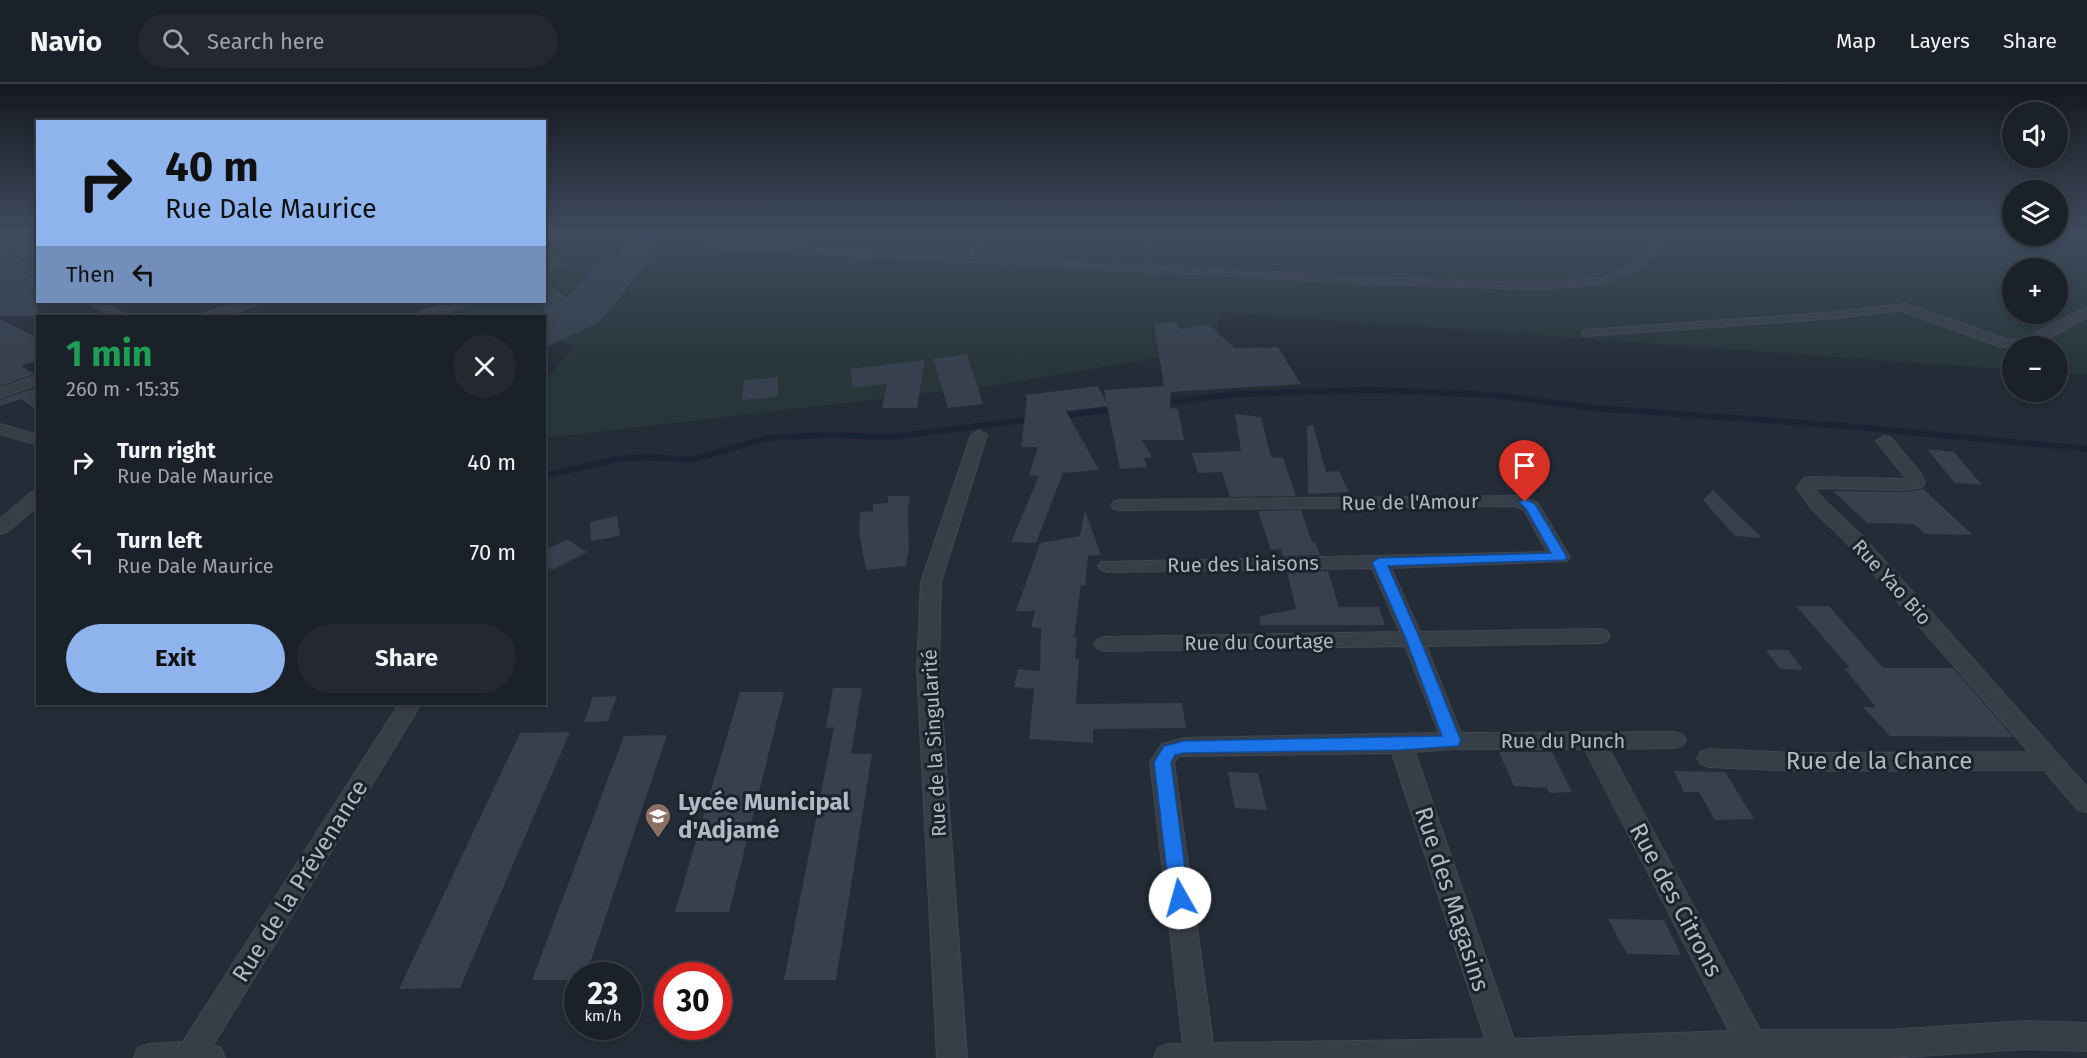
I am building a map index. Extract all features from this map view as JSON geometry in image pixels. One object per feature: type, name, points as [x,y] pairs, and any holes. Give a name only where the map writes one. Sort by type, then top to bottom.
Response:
[{"type":"street","points":[[96,303],[119,315]]},
{"type":"street","points":[[213,315],[249,303]]},
{"type":"street","points":[[427,315],[459,303]]},
{"type":"street","points":[[1904,307],[2004,344],[2016,345],[2024,345],[2087,311]]},
{"type":"street","points":[[0,393],[36,380]]},
{"type":"street","points":[[0,429],[36,439]]},
{"type":"street","name":"Rue de la Singularité","points":[[952,1058],[928,670],[931,582],[979,435]]},
{"type":"street","name":"Rue Yao Bio","points":[[1884,441],[1916,479],[1916,483],[1905,485],[1810,482],[1806,488],[1816,503],[1854,540],[1924,617],[2049,761],[2078,780],[2087,803]]},
{"type":"street","points":[[0,528],[35,499]]},
{"type":"street","name":"Rue de l'Amour","points":[[1120,505],[1517,501],[1531,506],[1560,557],[1379,562]]},
{"type":"street","points":[[1379,562],[1413,639],[1453,741]]},
{"type":"street","name":"Rue des Liaisons","points":[[1108,566],[1379,562]]},
{"type":"street","name":"Rue du Courtage","points":[[1105,644],[1600,636]]},
{"type":"street","name":"Rue de la Prévenance","points":[[197,1057],[409,705]]},
{"type":"street","name":"Rue du Punch","points":[[1200,1057],[1162,762],[1170,750],[1184,747],[1401,744],[1453,741],[1674,740]]},
{"type":"street","name":"Rue des Citrons","points":[[1593,741],[1755,1051]]},
{"type":"street","name":"Rue des Magasins","points":[[1401,744],[1504,1053]]},
{"type":"street","name":"Rue de la Chance","points":[[1709,758],[1796,762],[2049,761]]},
{"type":"street","points":[[1169,1058],[1755,1051],[2025,1035],[2087,1037]]},
{"type":"street","points":[[149,1058],[197,1057]]},
{"type":"lane","points":[[1317,278],[1381,282],[1573,285],[1603,282],[1611,278]]},
{"type":"lane","points":[[1585,333],[1826,316],[1904,307]]},
{"type":"shaded area","points":[[546,278],[2002,278],[2002,324],[2068,324],[2068,278],[2087,278],[2087,375],[2068,374],[2068,336],[2002,336],[2002,369],[1220,312],[1216,348],[990,386],[546,438],[546,379],[574,346],[546,337],[546,315],[470,315],[427,303],[546,303]]},
{"type":"building","points":[[0,278],[36,278],[38,315],[0,316]]},
{"type":"building","points":[[585,278],[635,278],[600,322],[546,347],[544,303],[546,303],[546,282],[567,298]]},
{"type":"building","points":[[0,319],[36,337],[36,361],[21,366],[35,374],[0,386]]},
{"type":"building","points":[[1175,322],[1181,329],[1208,324],[1235,348],[1278,347],[1301,384],[1171,392],[1170,408],[1178,409],[1184,440],[1142,440],[1152,457],[1144,458],[1147,467],[1120,469],[1107,406],[1066,411],[1099,470],[1063,473],[1036,543],[1011,542],[1039,476],[1029,475],[1038,447],[1021,447],[1027,398],[1025,395],[1098,386],[1106,402],[1104,390],[1164,386],[1154,324]]},
{"type":"building","points":[[967,354],[983,404],[948,408],[933,359]]},
{"type":"building","points":[[925,360],[917,408],[882,408],[887,384],[853,388],[850,369]]},
{"type":"building","points":[[778,377],[778,397],[742,400],[744,380]]},
{"type":"building","points":[[36,388],[36,410],[21,399],[0,406],[0,400]]},
{"type":"building","points":[[1235,414],[1261,417],[1271,457],[1283,458],[1296,496],[1230,497],[1222,472],[1198,473],[1192,453],[1241,451]]},
{"type":"building","points":[[1313,425],[1326,472],[1339,471],[1349,492],[1308,494],[1307,426]]},
{"type":"building","points":[[1927,449],[1954,452],[1982,485],[1955,483]]},
{"type":"building","points":[[1923,489],[1973,535],[1925,534],[1914,524],[1867,523],[1833,491],[1905,492]]},
{"type":"building","points":[[1713,490],[1762,538],[1735,536],[1703,500]]},
{"type":"building","points":[[888,496],[910,496],[909,548],[906,566],[866,570],[859,533],[860,512],[873,511],[873,504],[888,503]]},
{"type":"building","points":[[1085,510],[1101,555],[1088,556],[1085,586],[1081,585],[1074,637],[1077,637],[1075,659],[1079,659],[1076,704],[1182,703],[1186,728],[1093,729],[1093,743],[1029,739],[1034,689],[1014,687],[1018,669],[1040,671],[1041,628],[1031,627],[1035,611],[1016,611],[1040,543],[1080,536]]},
{"type":"building","points":[[1301,510],[1312,542],[1315,542],[1320,555],[1282,556],[1281,549],[1271,550],[1258,511]]},
{"type":"building","points":[[617,516],[620,536],[591,541],[590,522]]},
{"type":"building","points":[[567,539],[587,552],[552,570],[546,566],[546,550]]},
{"type":"building","points":[[1328,571],[1339,607],[1379,607],[1385,625],[1260,625],[1260,616],[1296,609],[1287,572]]},
{"type":"building","points":[[1796,606],[1829,606],[1883,668],[1953,668],[2013,737],[1890,736],[1863,707],[1876,707],[1844,668],[1850,668]]},
{"type":"building","points":[[1766,650],[1788,650],[1803,670],[1780,669]]},
{"type":"building","points":[[833,688],[862,688],[851,754],[872,754],[836,980],[784,980],[834,727],[826,728]]},
{"type":"building","points":[[740,692],[784,692],[729,912],[675,912]]},
{"type":"building","points":[[617,696],[608,721],[584,722],[593,697]]},
{"type":"building","points":[[570,732],[460,988],[399,989],[520,733]]},
{"type":"building","points":[[667,735],[590,962],[564,962],[564,980],[532,980],[624,736]]},
{"type":"building","points":[[1499,752],[1552,752],[1572,792],[1550,793],[1546,788],[1514,786]]},
{"type":"building","points":[[1674,771],[1725,772],[1754,819],[1715,820],[1699,792],[1684,792]]},
{"type":"building","points":[[1228,772],[1258,773],[1267,810],[1235,808]]},
{"type":"building","points":[[1608,919],[1664,920],[1681,955],[1627,954]]},
{"type":"waterway","points":[[1163,403],[1237,394],[1372,390],[1495,395],[1593,408],[1845,426],[2087,449]]},
{"type":"waterway","points":[[1062,416],[1116,409]]},
{"type":"waterway","points":[[546,476],[617,459],[646,457],[692,460],[766,438],[827,435],[891,437],[1033,419]]},
{"type":"place","name":"Lycée Municipal d'Adjamé","points":[[658,839]]},
{"type":"route","points":[[1180,898],[1162,762],[1170,750],[1184,747],[1401,744],[1453,741],[1413,639],[1379,562],[1560,557],[1531,506],[1525,502]]}]
